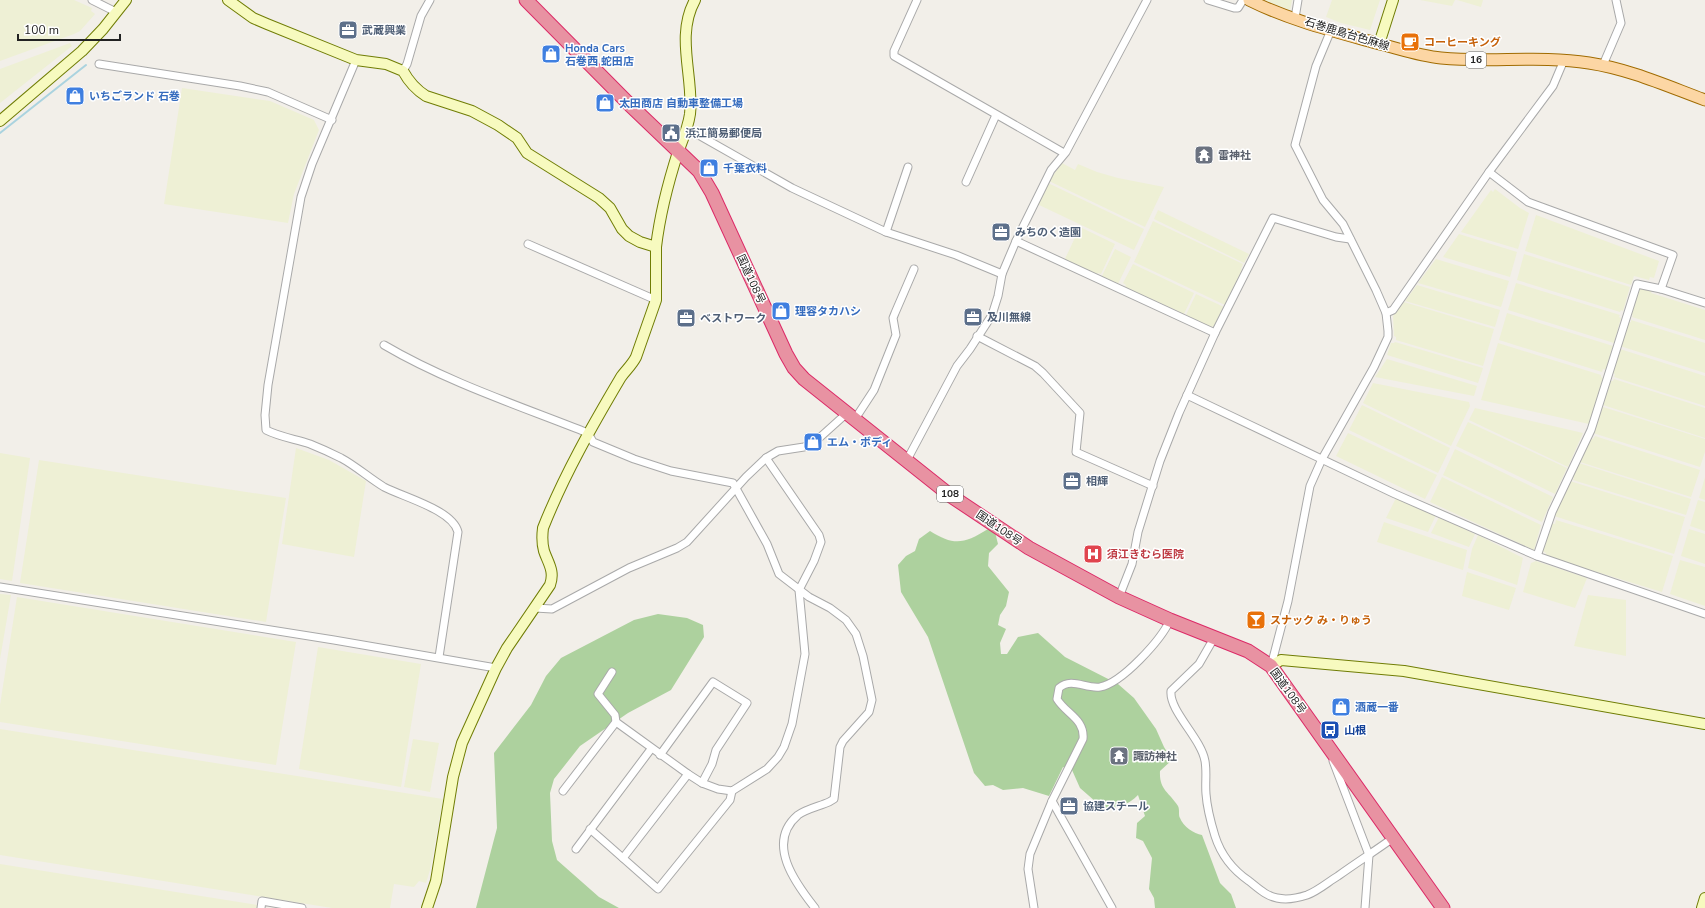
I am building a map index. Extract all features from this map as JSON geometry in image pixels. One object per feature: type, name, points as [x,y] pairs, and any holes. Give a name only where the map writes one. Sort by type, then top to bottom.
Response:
[{"type":"highway","name":"国道108号","points":[[526,0],[630,105],[699,171],[706,182],[782,347],[794,368],[804,379],[951,496],[1029,548],[1119,597],[1170,620],[1248,651],[1271,666],[1443,908]]},
{"type":"main road","name":"石巻鹿島台色麻線","points":[[1249,0],[1267,9],[1331,30],[1379,44],[1440,58],[1564,60],[1603,65],[1705,100]]},
{"type":"street","points":[[92,0],[116,12]]},
{"type":"street","points":[[0,121],[82,51],[126,0]]},
{"type":"street","points":[[228,0],[253,18],[356,60],[386,64],[403,70],[410,82],[418,91],[426,96],[485,117],[517,138],[527,153],[598,198],[610,208],[622,229],[630,236],[640,242],[656,246]]},
{"type":"street","points":[[403,70],[407,64],[420,16],[430,0]]},
{"type":"street","points":[[427,908],[436,881],[457,756],[496,668],[519,629],[550,585],[553,577],[552,570],[543,550],[543,528],[566,472],[623,374],[636,357],[656,300],[658,290],[656,246],[659,220],[679,151],[688,129],[690,112],[686,61],[686,39],[688,22],[695,0]]},
{"type":"street","points":[[918,0],[894,51],[894,56],[1064,154]]},
{"type":"street","points":[[907,460],[957,366],[992,315],[998,296],[1002,274],[1016,241],[1051,170],[1064,154],[1147,0]]},
{"type":"street","points":[[1208,0],[1234,8],[1238,8],[1243,0]]},
{"type":"street","points":[[1295,18],[1298,0]]},
{"type":"street","points":[[1379,44],[1393,0]]},
{"type":"street","points":[[1603,65],[1621,23],[1616,0]]},
{"type":"street","points":[[1271,666],[1288,601],[1310,486],[1322,459],[1374,367],[1388,337],[1386,313],[1376,290],[1343,224],[1323,200],[1295,145],[1314,73],[1331,30]]},
{"type":"street","points":[[356,60],[332,120],[312,164],[301,197],[268,385],[265,415],[266,430],[286,438],[309,444],[341,458],[384,487],[420,501],[449,519],[457,526],[458,532],[439,657]]},
{"type":"street","points":[[1386,313],[1393,310],[1489,172],[1552,86],[1564,60]]},
{"type":"street","points":[[100,64],[240,86],[268,92],[332,120]]},
{"type":"street","points":[[966,182],[996,115]]},
{"type":"street","points":[[688,129],[792,188],[886,232],[956,255],[1002,274]]},
{"type":"street","points":[[886,232],[908,167]]},
{"type":"street","points":[[1489,172],[1528,202],[1673,255],[1661,289]]},
{"type":"street","points":[[1119,597],[1132,564],[1138,532],[1160,461],[1187,395],[1215,333],[1273,218],[1336,237],[1350,239]]},
{"type":"street","points":[[1016,241],[1215,333]]},
{"type":"street","points":[[528,244],[656,300]]},
{"type":"street","points":[[535,608],[552,609],[629,568],[677,548],[687,542],[766,458],[778,451],[798,448],[817,440],[851,416],[874,390],[896,335],[894,318],[895,313],[914,269]]},
{"type":"street","points":[[1537,556],[1552,512],[1591,430],[1637,284],[1661,289],[1705,303]]},
{"type":"street","points":[[977,336],[1039,370],[1080,413],[1076,452],[1153,486]]},
{"type":"street","points":[[384,345],[400,354],[480,390],[588,433],[593,442],[634,459],[671,471],[733,483],[767,544],[778,574],[799,590],[846,620],[856,634],[864,656],[872,700],[869,712],[843,741],[840,747],[834,799],[798,815],[789,825],[783,839],[785,854],[790,871],[798,887],[815,908]]},
{"type":"street","points":[[1187,395],[1396,494],[1537,556],[1705,614]]},
{"type":"street","points":[[616,722],[651,749],[688,774],[702,783],[718,789],[732,791],[767,769],[778,757],[784,747],[792,724],[805,654],[799,590],[814,561],[821,542],[819,535],[766,458]]},
{"type":"street","points":[[0,587],[439,657],[496,668]]},
{"type":"street","points":[[1034,908],[1028,869],[1030,854],[1052,801],[1080,748],[1084,734],[1081,724],[1062,706],[1058,699],[1059,688],[1066,683],[1071,682],[1090,687],[1111,683],[1152,647],[1170,620]]},
{"type":"street","points":[[1214,638],[1199,664],[1171,691],[1170,697],[1172,703],[1193,734],[1203,755],[1205,761],[1206,794],[1215,836],[1223,856],[1240,875],[1268,896],[1279,899],[1307,895],[1393,838]]},
{"type":"street","points":[[1271,666],[1281,660],[1391,669],[1705,724]]},
{"type":"street","points":[[563,791],[616,722],[616,715],[598,694],[612,672]]},
{"type":"street","points":[[660,754],[713,682],[747,703],[716,750],[712,764],[702,783]]},
{"type":"street","points":[[1327,745],[1369,855],[1364,908]]},
{"type":"street","points":[[576,849],[651,749]]},
{"type":"street","points":[[623,858],[688,774]]},
{"type":"street","points":[[590,829],[658,889],[730,800],[732,791]]},
{"type":"street","points":[[1052,801],[1112,908]]},
{"type":"street","points":[[1702,908],[1705,898]]},
{"type":"street","points":[[261,908],[262,902],[302,908]]},
{"type":"green space","points":[[0,0],[74,0],[92,8],[91,11],[95,14],[80,31],[74,34],[0,61]]},
{"type":"green space","points":[[1264,0],[1292,0],[1290,10]]},
{"type":"green space","points":[[1332,0],[1380,0],[1370,30],[1341,23],[1326,17]]},
{"type":"green space","points":[[1420,0],[1455,0],[1452,6]]},
{"type":"green space","points":[[1457,0],[1483,0],[1481,7]]},
{"type":"green space","points":[[70,43],[72,46],[0,103],[0,69]]},
{"type":"green space","points":[[182,88],[270,101],[314,120],[319,130],[294,194],[288,223],[164,204]]},
{"type":"green space","points":[[1062,163],[1075,170],[1078,164],[1097,172],[1118,178],[1164,187],[1145,227],[1049,181]]},
{"type":"green space","points":[[1048,183],[1144,229],[1134,250],[1037,204]]},
{"type":"green space","points":[[1495,189],[1529,213],[1518,249],[1461,232],[1491,190],[1493,192]]},
{"type":"green space","points":[[1158,210],[1249,254],[1244,263],[1154,219]]},
{"type":"green space","points":[[1536,215],[1659,261],[1654,278],[1650,277],[1649,280],[1634,276],[1631,285],[1525,251]]},
{"type":"green space","points":[[1153,221],[1243,264],[1242,270],[1225,305],[1134,262]]},
{"type":"green space","points":[[1080,227],[1115,244],[1101,274],[1098,273],[1096,276],[1064,261]]},
{"type":"green space","points":[[1459,234],[1517,252],[1510,277],[1443,257]]},
{"type":"green space","points":[[1115,249],[1131,257],[1118,284],[1116,282],[1115,284],[1101,278]]},
{"type":"green space","points":[[1524,254],[1630,287],[1623,311],[1621,310],[1620,312],[1517,280]]},
{"type":"green space","points":[[1436,259],[1509,281],[1501,307],[1418,283]]},
{"type":"green space","points":[[1133,264],[1194,293],[1184,314],[1125,287],[1126,285],[1123,283]]},
{"type":"green space","points":[[1516,283],[1620,315],[1619,317],[1621,318],[1614,343],[1508,310]]},
{"type":"green space","points":[[1417,285],[1500,310],[1495,327],[1405,301]]},
{"type":"green space","points":[[1638,286],[1652,291],[1651,293],[1705,310],[1705,340],[1632,317],[1633,315],[1630,314]]},
{"type":"green space","points":[[1196,294],[1224,307],[1214,326],[1211,327],[1186,315]]},
{"type":"green space","points":[[1404,302],[1494,329],[1483,366],[1396,340],[1396,337],[1394,336],[1393,316]]},
{"type":"green space","points":[[1507,313],[1613,346],[1606,370],[1603,369],[1602,372],[1499,340]]},
{"type":"green space","points":[[1631,320],[1705,343],[1705,373],[1620,346],[1628,322],[1631,322]]},
{"type":"green space","points":[[1395,342],[1483,368],[1478,383],[1387,355],[1391,343]]},
{"type":"green space","points":[[1498,343],[1601,375],[1603,378],[1589,424],[1481,400]]},
{"type":"green space","points":[[1620,349],[1705,376],[1705,406],[1614,377],[1615,374],[1612,373]]},
{"type":"green space","points":[[1387,359],[1477,386],[1474,396],[1375,377]]},
{"type":"green space","points":[[1614,379],[1705,408],[1705,438],[1603,405],[1611,381]]},
{"type":"green space","points":[[1373,383],[1469,402],[1470,406],[1451,446],[1363,403]]},
{"type":"green space","points":[[1362,405],[1450,448],[1438,473],[1349,430]]},
{"type":"green space","points":[[1603,407],[1705,439],[1705,452],[1700,467],[1593,433]]},
{"type":"green space","points":[[1475,408],[1583,433],[1568,467],[1469,420]]},
{"type":"green space","points":[[1468,422],[1567,468],[1555,494],[1456,446]]},
{"type":"green space","points":[[1348,433],[1437,475],[1425,499],[1336,456]]},
{"type":"green space","points":[[1595,436],[1700,470],[1691,497],[1580,462],[1591,438],[1593,439]]},
{"type":"green space","points":[[296,448],[329,460],[366,481],[354,557],[282,544]]},
{"type":"green space","points":[[1455,449],[1553,497],[1542,522],[1443,475]]},
{"type":"green space","points":[[0,453],[30,458],[12,581],[0,579]]},
{"type":"green space","points":[[39,460],[286,498],[266,622],[20,583]]},
{"type":"green space","points":[[1579,463],[1691,499],[1686,515],[1573,480],[1574,478],[1572,477]]},
{"type":"green space","points":[[1442,477],[1541,525],[1534,550],[1430,502]]},
{"type":"green space","points":[[1705,477],[1705,500],[1699,498]]},
{"type":"green space","points":[[1570,481],[1685,517],[1674,554],[1554,516]]},
{"type":"green space","points":[[1396,498],[1436,515],[1428,532],[1386,518]]},
{"type":"green space","points":[[1698,500],[1705,502],[1705,531],[1690,526]]},
{"type":"green space","points":[[1439,517],[1475,534],[1469,547],[1431,533]]},
{"type":"green space","points":[[1556,520],[1673,556],[1662,592],[1545,556],[1546,553],[1542,551],[1551,523],[1555,524]]},
{"type":"green space","points":[[1384,522],[1467,550],[1463,570],[1377,542]]},
{"type":"green space","points":[[988,529],[995,532],[998,544],[989,553],[988,566],[1009,592],[1006,606],[1000,615],[998,625],[1006,629],[1000,643],[1001,654],[1007,654],[1018,637],[1038,633],[1065,657],[1118,684],[1134,698],[1156,729],[1172,760],[1160,771],[1161,783],[1178,806],[1181,821],[1192,831],[1202,835],[1220,883],[1231,894],[1236,908],[1155,908],[1154,898],[1149,889],[1152,858],[1143,841],[1136,838],[1137,823],[1145,816],[1138,795],[1123,805],[1104,809],[1080,788],[1072,770],[1063,767],[1049,796],[1023,788],[1003,790],[993,785],[985,786],[974,773],[928,637],[901,592],[898,565],[906,556],[915,551],[919,539],[930,531],[946,539],[959,541],[972,538]]},
{"type":"green space","points":[[1689,529],[1705,534],[1705,564],[1681,556]]},
{"type":"green space","points":[[1478,535],[1523,558],[1517,585],[1468,568],[1472,549]]},
{"type":"green space","points":[[1680,560],[1705,567],[1705,606],[1670,594]]},
{"type":"green space","points":[[1536,561],[1587,578],[1575,608],[1523,592],[1531,563]]},
{"type":"green space","points":[[1467,572],[1516,588],[1509,610],[1462,596]]},
{"type":"green space","points":[[0,594],[11,595],[0,659]]},
{"type":"green space","points":[[1588,595],[1626,600],[1626,656],[1574,646]]},
{"type":"green space","points":[[17,597],[296,642],[276,765],[0,722],[0,705]]},
{"type":"green space","points":[[658,614],[687,618],[703,625],[704,637],[671,690],[628,713],[580,746],[554,779],[550,793],[552,841],[557,860],[599,897],[619,908],[476,908],[497,828],[494,753],[531,705],[546,676],[561,658],[634,620]]},
{"type":"green space","points":[[318,647],[421,664],[401,787],[299,769]]},
{"type":"green space","points":[[0,729],[443,799],[430,870],[426,883],[419,881],[414,887],[394,884],[390,908],[332,908],[0,855]]},
{"type":"green space","points":[[413,739],[439,743],[430,792],[404,787]]},
{"type":"green space","points":[[0,864],[257,905],[257,908],[0,908]]},
{"type":"waterway","points":[[0,133],[86,65]]},
{"type":"place","name":"武蔵興業","points":[[348,30]]},
{"type":"place","name":"コーヒーキング","points":[[1410,42]]},
{"type":"place","name":"Honda Cars 石巻西 蛇田店","points":[[551,54]]},
{"type":"place","name":"いちごランド 石巻","points":[[75,96]]},
{"type":"place","name":"太田商店 自動車整備工場","points":[[605,103]]},
{"type":"place","name":"浜江簡易郵便局","points":[[671,133]]},
{"type":"place","name":"雷神社","points":[[1204,155]]},
{"type":"place","name":"千葉衣料","points":[[709,168]]},
{"type":"place","name":"みちのく造園","points":[[1001,232]]},
{"type":"place","name":"理容タカハシ","points":[[781,311]]},
{"type":"place","name":"及川無線","points":[[973,317]]},
{"type":"place","name":"ベストワーク","points":[[686,318]]},
{"type":"place","name":"エム・ボディ","points":[[813,442]]},
{"type":"place","name":"相輝","points":[[1072,481]]},
{"type":"place","name":"須江きむら医院","points":[[1093,554]]},
{"type":"place","name":"スナック み・りゅう","points":[[1256,620]]},
{"type":"place","name":"酒蔵一番","points":[[1341,707]]},
{"type":"place","name":"山根","points":[[1330,730]]},
{"type":"place","name":"諏訪神社","points":[[1119,756]]},
{"type":"place","name":"協建スチール","points":[[1069,806]]}]
